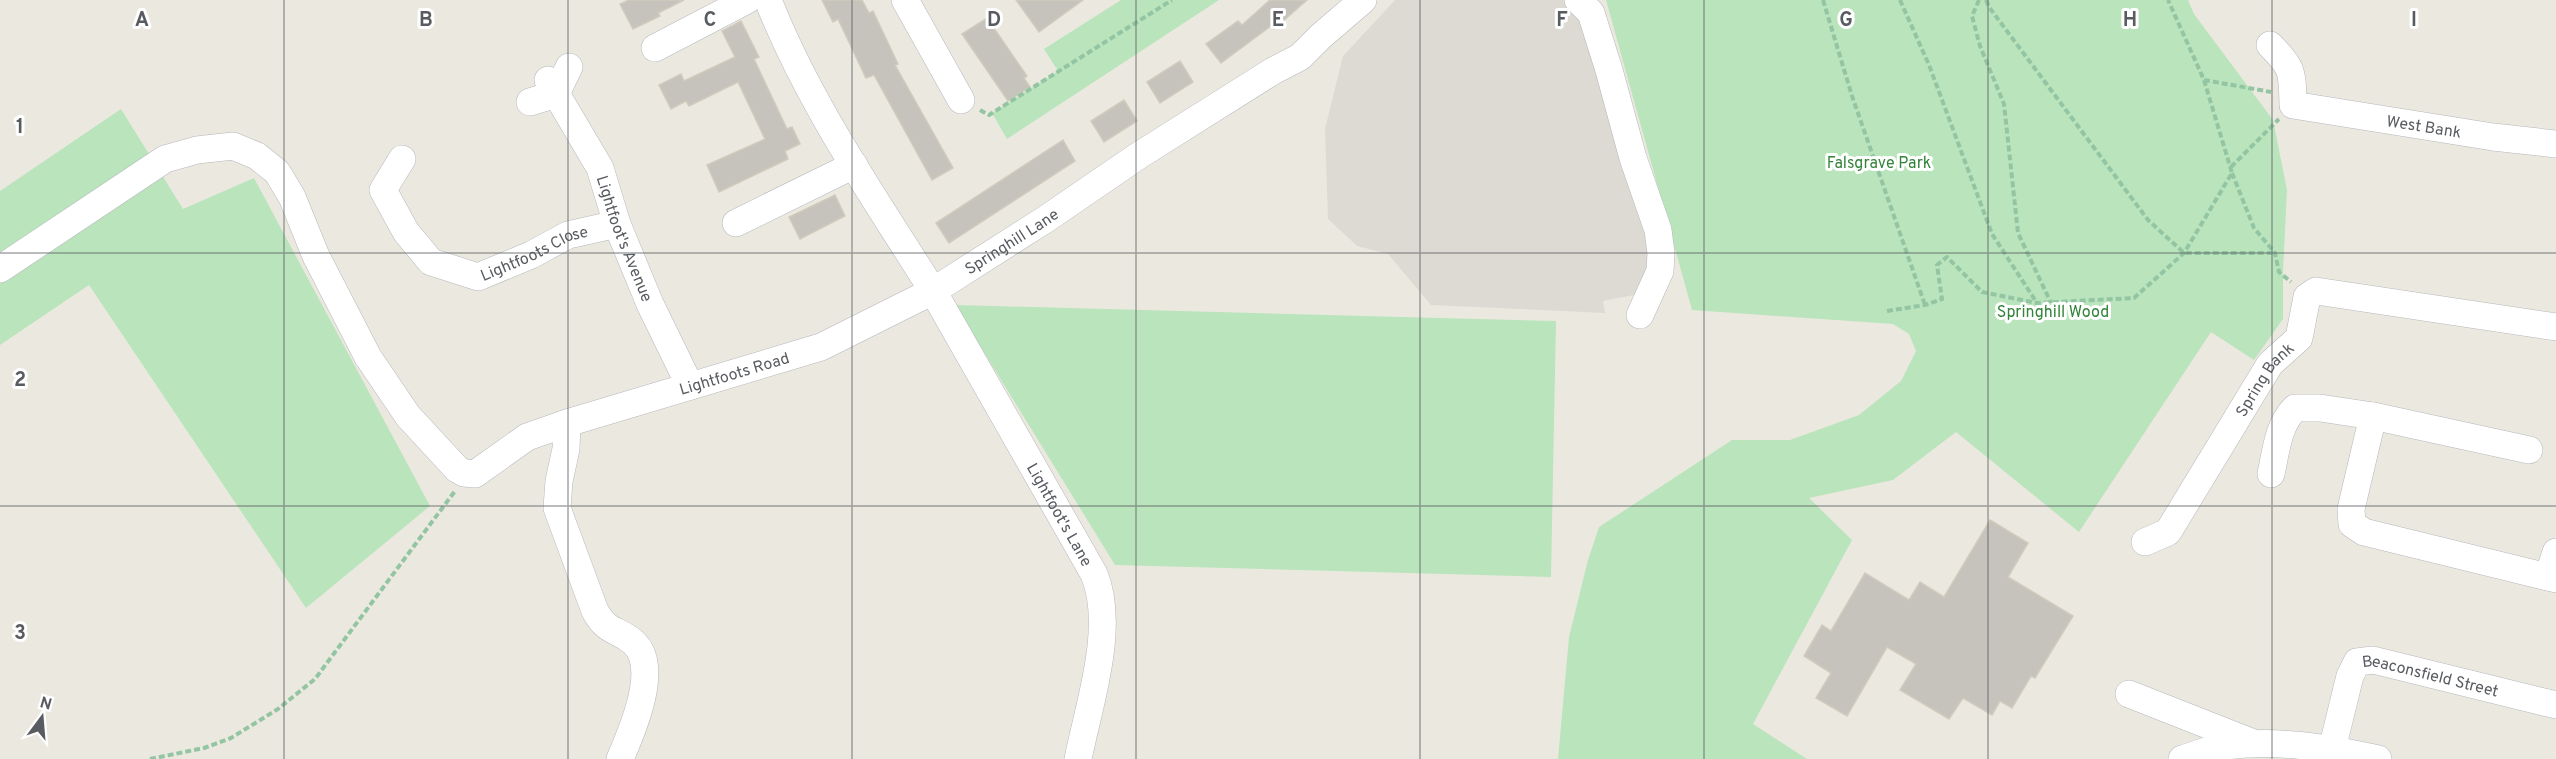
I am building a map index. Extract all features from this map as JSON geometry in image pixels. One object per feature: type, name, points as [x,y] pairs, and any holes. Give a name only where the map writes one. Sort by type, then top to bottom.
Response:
[{"type":"street","points":[[655,48],[747,0]]},
{"type":"street","points":[[768,0],[777,23],[829,125],[933,291]]},
{"type":"street","points":[[906,0],[931,28],[960,100]]},
{"type":"street","name":"Springhill Lane","points":[[933,291],[1046,219],[1138,156],[1273,71],[1300,57],[1363,0]]},
{"type":"street","points":[[1578,0],[1591,13],[1658,230],[1661,253],[1660,271],[1640,315]]},
{"type":"street","points":[[2270,45],[2288,62],[2293,79],[2293,105]]},
{"type":"street","name":"Lightfoot's Avenue","points":[[530,102],[558,80],[600,168],[617,224],[650,304],[690,386]]},
{"type":"street","name":"West Bank","points":[[2293,105],[2493,137],[2556,144]]},
{"type":"street","points":[[0,269],[165,159],[197,150],[233,146],[257,156],[277,172],[292,197],[316,256],[368,357],[408,416],[457,469],[468,474]]},
{"type":"street","name":"Lightfoots Close","points":[[402,159],[383,190],[406,232],[431,262],[478,277],[531,255],[568,235],[617,224]]},
{"type":"street","points":[[736,224],[854,165]]},
{"type":"street","name":"Lightfoots Road","points":[[468,474],[475,474],[527,437],[821,347],[933,291]]},
{"type":"street","name":"Lightfoot's Lane","points":[[933,291],[1100,589],[1104,630],[1078,759]]},
{"type":"street","points":[[2307,297],[2316,291],[2556,327]]},
{"type":"street","name":"Spring Bank","points":[[2145,542],[2168,532],[2270,364],[2299,338],[2307,297]]},
{"type":"street","points":[[2271,474],[2281,428],[2295,408],[2320,408],[2373,416],[2529,450]]},
{"type":"street","points":[[2373,416],[2351,509],[2352,524],[2364,532],[2499,564],[2554,570]]},
{"type":"street","points":[[567,423],[566,449],[559,481],[557,508],[595,611],[602,624],[631,639],[639,647],[645,663],[646,675],[638,709],[620,759]]},
{"type":"street","name":"Beaconsfield Street","points":[[2332,749],[2350,676],[2357,662],[2373,660],[2556,705]]},
{"type":"street","points":[[2129,694],[2257,744],[2300,752],[2332,749],[2378,759]]},
{"type":"street","points":[[2182,759],[2225,746],[2257,744]]},
{"type":"path","points":[[960,100],[988,115],[1172,0]]},
{"type":"path","points":[[1823,0],[1852,96],[1925,305]]},
{"type":"path","points":[[1899,0],[1929,65],[1992,234],[2037,303]]},
{"type":"path","points":[[1979,0],[1972,16],[1980,46],[2004,104],[2018,233],[2051,303]]},
{"type":"path","points":[[1986,0],[2148,220],[2184,253],[2275,252]]},
{"type":"path","points":[[2168,0],[2204,80],[2232,173],[2254,228],[2275,252],[2279,272],[2307,297]]},
{"type":"path","points":[[2204,80],[2280,94],[2293,105],[2230,167]]},
{"type":"path","points":[[1887,311],[1925,305],[1942,299],[1937,265],[1947,257],[1982,292],[2037,303],[2134,298],[2184,253],[2232,173]]},
{"type":"path","points":[[150,759],[204,748],[231,738],[278,709],[315,679],[468,474]]},
{"type":"shaded area","points":[[1395,0],[1565,0],[1585,15],[1654,243],[1648,281],[1634,295],[1603,301],[1605,313],[1431,305],[1388,254],[1357,246],[1328,219],[1325,129],[1343,56]]},
{"type":"green space","points":[[1121,0],[1219,0],[1007,139],[992,113],[1058,71],[1044,49]]},
{"type":"green space","name":"Springhill Wood","points":[[1606,0],[2188,0],[2194,14],[2273,120],[2287,190],[2283,319],[2254,360],[2211,332],[2079,532],[1956,432],[1893,480],[1809,498],[1852,540],[1753,724],[1807,759],[1558,759],[1569,637],[1588,560],[1599,527],[1732,440],[1790,440],[1859,415],[1901,381],[1916,351],[1909,334],[1893,324],[1692,310]]},
{"type":"green space","points":[[121,109],[183,209],[254,178],[430,506],[306,608],[89,285],[0,345],[0,191]]},
{"type":"green space","points":[[955,305],[1556,321],[1551,577],[1115,565]]},
{"type":"building","points":[[629,0],[684,0],[658,13],[660,16],[633,29],[620,4]]},
{"type":"building","points":[[822,0],[862,0],[869,13],[873,11],[898,64],[895,65],[953,168],[932,180],[874,75],[866,78],[838,19],[833,22]]},
{"type":"building","points":[[1016,0],[1083,0],[1039,32]]},
{"type":"building","points":[[1270,0],[1307,0],[1274,29],[1271,26],[1221,63],[1206,44],[1238,21],[1242,25]]},
{"type":"building","points":[[987,18],[1027,76],[1024,78],[1030,87],[1008,101],[962,34]]},
{"type":"building","points":[[741,21],[759,57],[754,59],[787,129],[792,127],[800,144],[785,151],[788,159],[719,192],[707,165],[765,139],[738,82],[689,106],[686,101],[671,109],[659,85],[681,74],[684,81],[735,57],[722,31]]},
{"type":"building","points":[[1180,61],[1193,82],[1160,103],[1147,82]]},
{"type":"building","points":[[1124,100],[1137,121],[1104,142],[1091,121]]},
{"type":"building","points":[[1063,140],[1075,161],[949,243],[936,223]]},
{"type":"building","points":[[835,195],[845,216],[800,239],[789,217]]},
{"type":"building","points":[[1990,520],[2028,543],[2008,577],[2073,616],[2035,678],[2031,676],[2012,708],[2000,701],[1992,715],[1963,698],[1949,719],[1900,690],[1916,664],[1887,647],[1847,716],[1816,698],[1831,673],[1804,656],[1822,625],[1831,631],[1865,573],[1909,600],[1920,582],[1944,597]]},
{"type":"park label","name":"Falsgrave Park","points":[[1879,162]]}]
